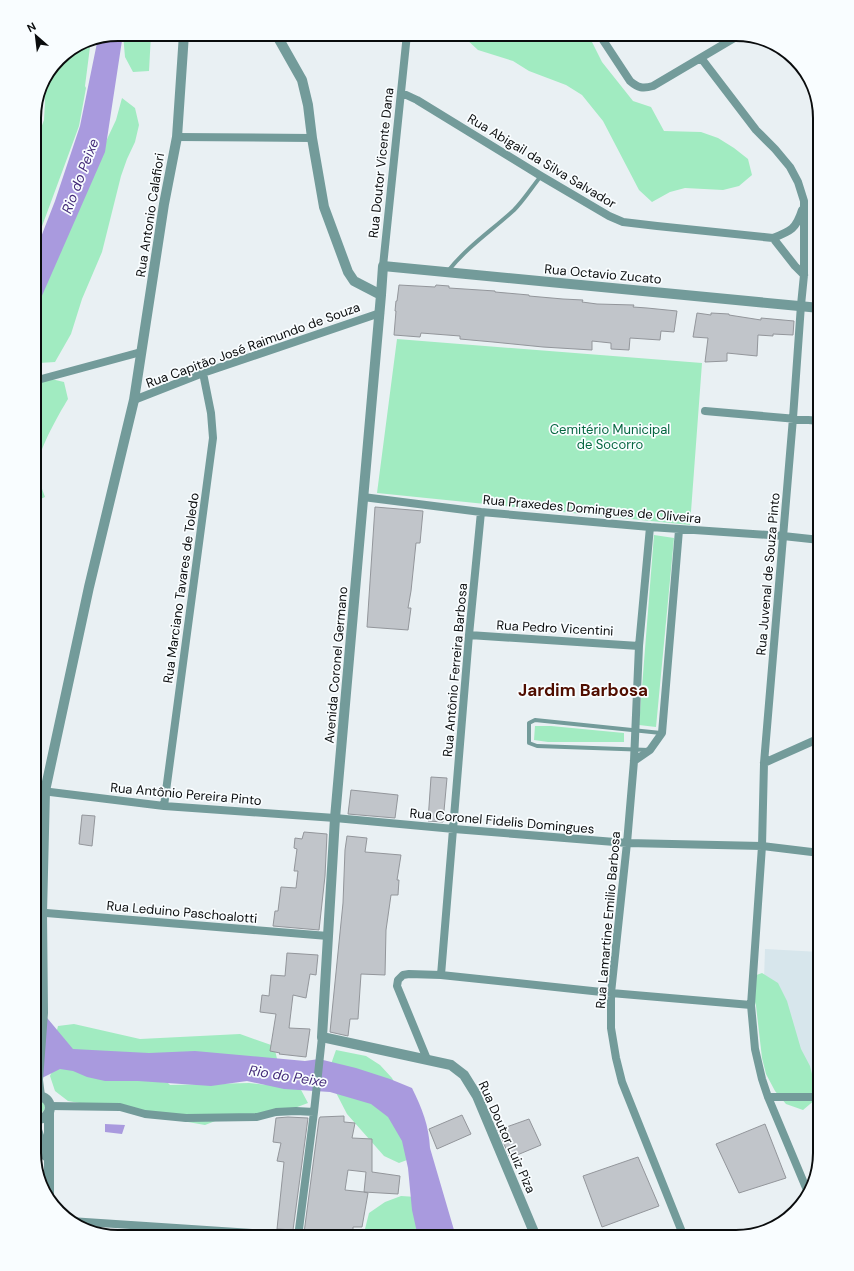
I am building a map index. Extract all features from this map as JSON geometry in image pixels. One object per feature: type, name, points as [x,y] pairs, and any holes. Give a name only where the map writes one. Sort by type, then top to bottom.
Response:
[{"type":"street","name":"Rua Antonio Calafiori","points":[[41,860],[45,791],[89,587],[134,400],[176,137],[183,41]]},
{"type":"street","points":[[280,41],[302,80],[308,105],[324,207],[348,272],[354,281],[382,295]]},
{"type":"street","name":"Rua Doutor Vicente Dana","points":[[382,295],[383,266],[406,41]]},
{"type":"street","points":[[604,41],[630,81],[636,86],[644,89],[652,86],[729,41]]},
{"type":"street","name":"Rua Juvenal de Souza Pinto","points":[[701,58],[756,130],[790,167],[798,182],[804,201],[804,275],[800,305],[793,418],[764,763],[762,846],[751,1005],[755,1049],[768,1097],[805,1186]]},
{"type":"street","name":"Rua Abigail da Silva Salvador","points":[[402,93],[417,100],[609,216],[623,222],[772,238]]},
{"type":"street","points":[[176,137],[312,138]]},
{"type":"street","points":[[804,201],[796,226],[788,232],[772,238],[804,275]]},
{"type":"street","name":"Rua Octavio Zucato","points":[[383,266],[813,307]]},
{"type":"street","name":"Avenida Coronel Germano","points":[[321,1041],[335,818],[382,295]]},
{"type":"street","name":"Rua Capitão José Raimundo de Souza","points":[[134,400],[203,373],[380,313]]},
{"type":"street","points":[[41,379],[141,352]]},
{"type":"street","name":"Rua Marciano Tavares de Toledo","points":[[164,806],[213,438],[211,413],[203,373]]},
{"type":"street","points":[[705,411],[813,420]]},
{"type":"street","name":"Rua Praxedes Domingues de Oliveira","points":[[363,497],[481,512],[679,530],[813,539]]},
{"type":"street","name":"Rua Antônio Ferreira Barbosa","points":[[441,975],[469,635],[481,512]]},
{"type":"street","name":"Rua Lamartine Emilio Barbosa","points":[[650,527],[639,646],[633,749],[634,761],[611,993],[611,1028],[622,1082],[681,1230]]},
{"type":"street","points":[[634,761],[650,750],[662,733],[679,530]]},
{"type":"street","name":"Rua Pedro Vicentini","points":[[469,635],[639,646]]},
{"type":"street","points":[[764,763],[813,741]]},
{"type":"street","name":"Rua Antônio Pereira Pinto","points":[[41,791],[164,806],[335,818]]},
{"type":"street","name":"Rua Coronel Fidelis Domingues","points":[[335,818],[627,843],[762,846],[813,852]]},
{"type":"street","name":"Rua Leduino Paschoalotti","points":[[41,912],[328,936]]},
{"type":"street","name":"Rua Antonio Calafiori","points":[[41,973],[43,1013],[41,1040]]},
{"type":"street","points":[[427,1059],[397,986],[398,980],[403,975],[441,975],[611,993],[751,1005]]},
{"type":"street","points":[[299,1230],[321,1041]]},
{"type":"street","name":"Rua Doutor Luiz Piza","points":[[321,1041],[427,1059],[451,1065],[464,1075],[477,1096],[533,1230]]},
{"type":"street","points":[[41,1097],[47,1099],[49,1109],[49,1186]]},
{"type":"street","points":[[768,1097],[813,1097]]},
{"type":"street","points":[[49,1109],[120,1107],[145,1114],[186,1118],[257,1117],[276,1112],[314,1110]]},
{"type":"street","points":[[41,1119],[44,1118],[49,1109]]},
{"type":"street","points":[[41,1142],[48,1163]]},
{"type":"street","points":[[84,1222],[201,1230]]},
{"type":"lane","points":[[447,273],[455,262],[479,238],[514,210],[541,176]]},
{"type":"lane","points":[[650,750],[537,746],[530,743],[529,723],[535,720],[662,733]]},
{"type":"shaded area","points":[[765,949],[813,952],[813,1091],[780,1089],[762,1039]]},
{"type":"green space","points":[[124,41],[151,41],[149,71],[133,72],[125,57]]},
{"type":"green space","points":[[468,41],[592,42],[602,62],[633,101],[651,107],[664,131],[701,132],[718,138],[748,159],[752,175],[739,186],[723,190],[685,188],[670,192],[652,202],[639,190],[603,121],[582,95],[566,85],[529,71],[513,61],[478,50]]},
{"type":"green space","points":[[90,46],[86,88],[79,126],[41,229],[41,128],[44,120],[44,97],[49,84],[60,67],[75,54]]},
{"type":"green space","points":[[122,98],[135,108],[139,125],[135,142],[121,176],[102,252],[82,299],[71,334],[55,362],[41,363],[41,293],[116,120]]},
{"type":"green space","name":"Cemitério Municipal de Socorro","points":[[397,339],[702,363],[690,525],[377,493]]},
{"type":"green space","points":[[41,378],[47,378],[64,382],[68,399],[50,431],[41,452]]},
{"type":"green space","points":[[41,485],[45,497],[41,499]]},
{"type":"green space","points":[[654,535],[674,538],[656,727],[639,725]]},
{"type":"green space","points":[[535,726],[551,726],[624,733],[624,742],[548,742],[534,740]]},
{"type":"green space","points":[[762,973],[778,983],[787,1001],[801,1049],[810,1066],[813,1078],[813,1102],[803,1110],[786,1104],[775,1091],[766,1074],[762,1058],[751,977]]},
{"type":"green space","points":[[74,1024],[140,1039],[240,1034],[274,1046],[278,1063],[59,1052],[54,1042],[58,1026]]},
{"type":"green space","points":[[336,1050],[366,1056],[380,1065],[392,1078],[416,1125],[415,1157],[399,1163],[384,1156],[347,1114],[331,1083],[330,1067]]},
{"type":"green space","points":[[54,1067],[168,1083],[170,1085],[249,1083],[267,1085],[284,1084],[300,1088],[308,1103],[292,1109],[223,1118],[205,1125],[68,1101],[55,1091],[50,1076]]},
{"type":"green space","points":[[41,1102],[45,1107],[41,1112]]},
{"type":"green space","points":[[401,1196],[417,1197],[431,1230],[365,1230],[369,1213],[385,1202]]},
{"type":"water","name":"Rio do Peixe","points":[[122,41],[105,152],[41,298],[41,237],[55,201],[80,126],[97,44]]},
{"type":"water","name":"Rio do Peixe","points":[[43,1013],[73,1049],[149,1053],[195,1051],[305,1061],[319,1059],[356,1068],[412,1088],[424,1117],[430,1148],[454,1230],[416,1230],[412,1210],[408,1168],[402,1141],[388,1117],[371,1104],[330,1092],[284,1089],[247,1081],[211,1086],[138,1081],[105,1081],[87,1077],[73,1071],[60,1069],[41,1078]]},
{"type":"water","points":[[105,1124],[125,1125],[122,1134],[105,1132]]},
{"type":"building","points":[[399,285],[435,287],[436,285],[449,286],[449,288],[583,300],[582,302],[597,304],[634,305],[633,307],[677,311],[674,332],[661,331],[660,340],[630,338],[629,350],[611,349],[611,343],[592,341],[592,350],[460,339],[460,336],[421,333],[420,337],[394,335],[396,301]]},
{"type":"building","points":[[697,313],[711,315],[711,313],[729,314],[761,320],[761,318],[794,321],[793,335],[758,335],[757,356],[727,353],[727,361],[705,362],[708,338],[693,337]]},
{"type":"building","points":[[375,507],[423,511],[420,543],[416,543],[408,608],[411,608],[408,630],[367,627]]},
{"type":"building","points":[[431,777],[447,778],[443,822],[428,821]]},
{"type":"building","points":[[351,790],[398,795],[395,818],[348,814]]},
{"type":"building","points":[[82,815],[95,816],[92,846],[79,844]]},
{"type":"building","points":[[304,832],[327,834],[325,876],[319,930],[273,926],[275,911],[278,911],[281,887],[296,888],[298,871],[294,871],[297,849],[294,848],[295,838],[302,839]]},
{"type":"building","points":[[347,836],[367,838],[365,852],[401,855],[397,880],[399,880],[398,895],[391,895],[386,930],[385,975],[361,974],[358,1019],[350,1019],[348,1036],[330,1032],[343,903]]},
{"type":"building","points":[[287,953],[318,955],[316,975],[310,974],[306,998],[293,995],[289,1028],[310,1029],[306,1057],[279,1054],[280,1053],[270,1051],[276,1014],[260,1012],[262,995],[269,996],[271,975],[285,976]]},
{"type":"building","points":[[462,1115],[471,1134],[437,1149],[429,1129]]},
{"type":"building","points":[[344,1116],[344,1122],[355,1123],[352,1138],[372,1139],[372,1172],[400,1176],[398,1194],[364,1192],[368,1193],[362,1227],[353,1227],[353,1230],[304,1230],[320,1117]],"holes":[[[348,1170],[366,1172],[364,1192],[345,1190]]]},
{"type":"building","points":[[276,1118],[308,1118],[293,1230],[277,1229],[284,1162],[277,1161],[281,1143],[273,1142]]},
{"type":"building","points":[[529,1119],[541,1145],[510,1158],[498,1130]]},
{"type":"building","points":[[765,1124],[786,1178],[739,1193],[716,1144]]},
{"type":"building","points":[[638,1157],[659,1206],[602,1227],[583,1176]]},
{"type":"district","name":"Jardim Barbosa","points":[[583,690]]}]
